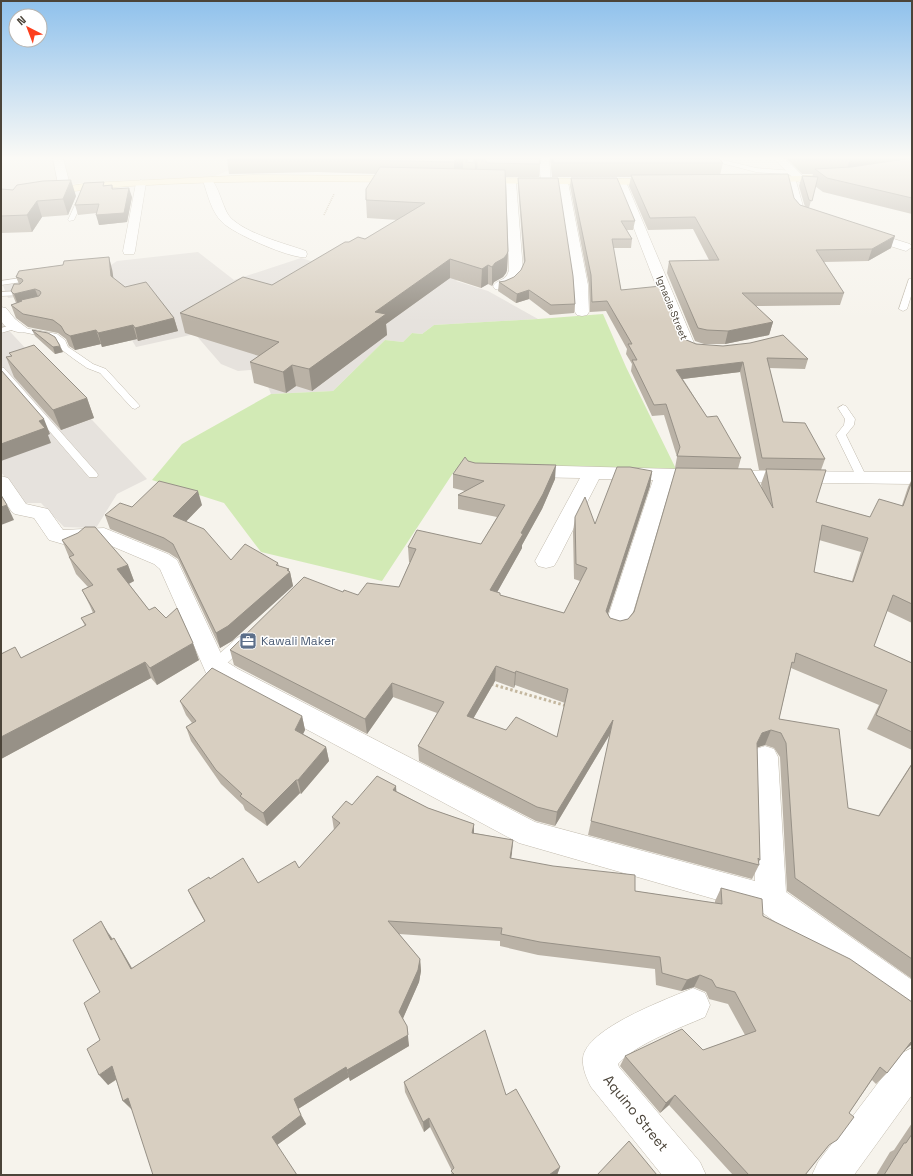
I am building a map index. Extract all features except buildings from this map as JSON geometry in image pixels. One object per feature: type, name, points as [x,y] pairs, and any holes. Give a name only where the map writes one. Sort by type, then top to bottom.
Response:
[{"type":"street","points":[[129,251],[136,213]]},
{"type":"street","points":[[221,213],[226,221],[248,234],[302,254]]},
{"type":"street","points":[[500,286],[510,282],[515,277],[516,270],[513,213]]},
{"type":"street","points":[[568,213],[581,285],[582,312]]},
{"type":"street","name":"Ignacia Street","points":[[634,213],[687,345],[693,349],[710,352],[726,349]]},
{"type":"street","points":[[801,213],[827,222]]},
{"type":"street","points":[[856,231],[909,248]]},
{"type":"street","points":[[506,471],[664,475],[912,478]]},
{"type":"street","points":[[546,561],[592,473]]},
{"type":"street","points":[[617,626],[664,475]]},
{"type":"street","points":[[1,482],[19,508],[22,510],[41,513],[56,535],[63,537],[104,535],[161,559],[169,565],[215,666],[229,676],[529,834],[770,900],[912,1000]]},
{"type":"street","points":[[765,757],[770,900]]},
{"type":"street","name":"Aquino Street","points":[[687,1175],[603,1074],[600,1058],[612,1045],[638,1030],[693,1005]]},
{"type":"street","points":[[831,1175],[912,1066]]},
{"type":"lane","points":[[72,220],[75,213]]},
{"type":"lane","points":[[1,283],[39,277]]},
{"type":"lane","points":[[903,309],[912,281]]},
{"type":"lane","points":[[1,294],[22,293]]},
{"type":"lane","points":[[1,331],[11,319],[54,336],[62,342],[66,348],[90,366],[103,371],[135,406]]},
{"type":"lane","points":[[1,370],[93,475]]},
{"type":"lane","points":[[843,408],[850,419],[849,425],[840,435],[862,478]]},
{"type":"lane","points":[[215,666],[249,635]]},
{"type":"path","points":[[486,683],[568,706]]},
{"type":"shaded area","points":[[198,252],[234,280],[301,258],[327,266],[474,270],[456,281],[488,291],[538,319],[434,325],[422,334],[412,333],[403,342],[385,340],[333,391],[271,394],[261,369],[238,371],[221,364],[195,334],[136,347],[110,303],[139,296],[133,285],[8,298],[1,281],[108,267],[117,261]]},
{"type":"shaded area","points":[[1,322],[147,479],[117,494],[96,528],[64,527],[41,503],[24,503],[1,472]]},
{"type":"green space","points":[[603,314],[626,367],[677,471],[507,469],[455,470],[382,581],[261,552],[224,503],[152,480],[182,444],[271,394],[333,391],[385,340],[403,342],[412,333],[422,334],[434,325]]},
{"type":"place","name":"Kawali Maker","points":[[248,641]]}]
